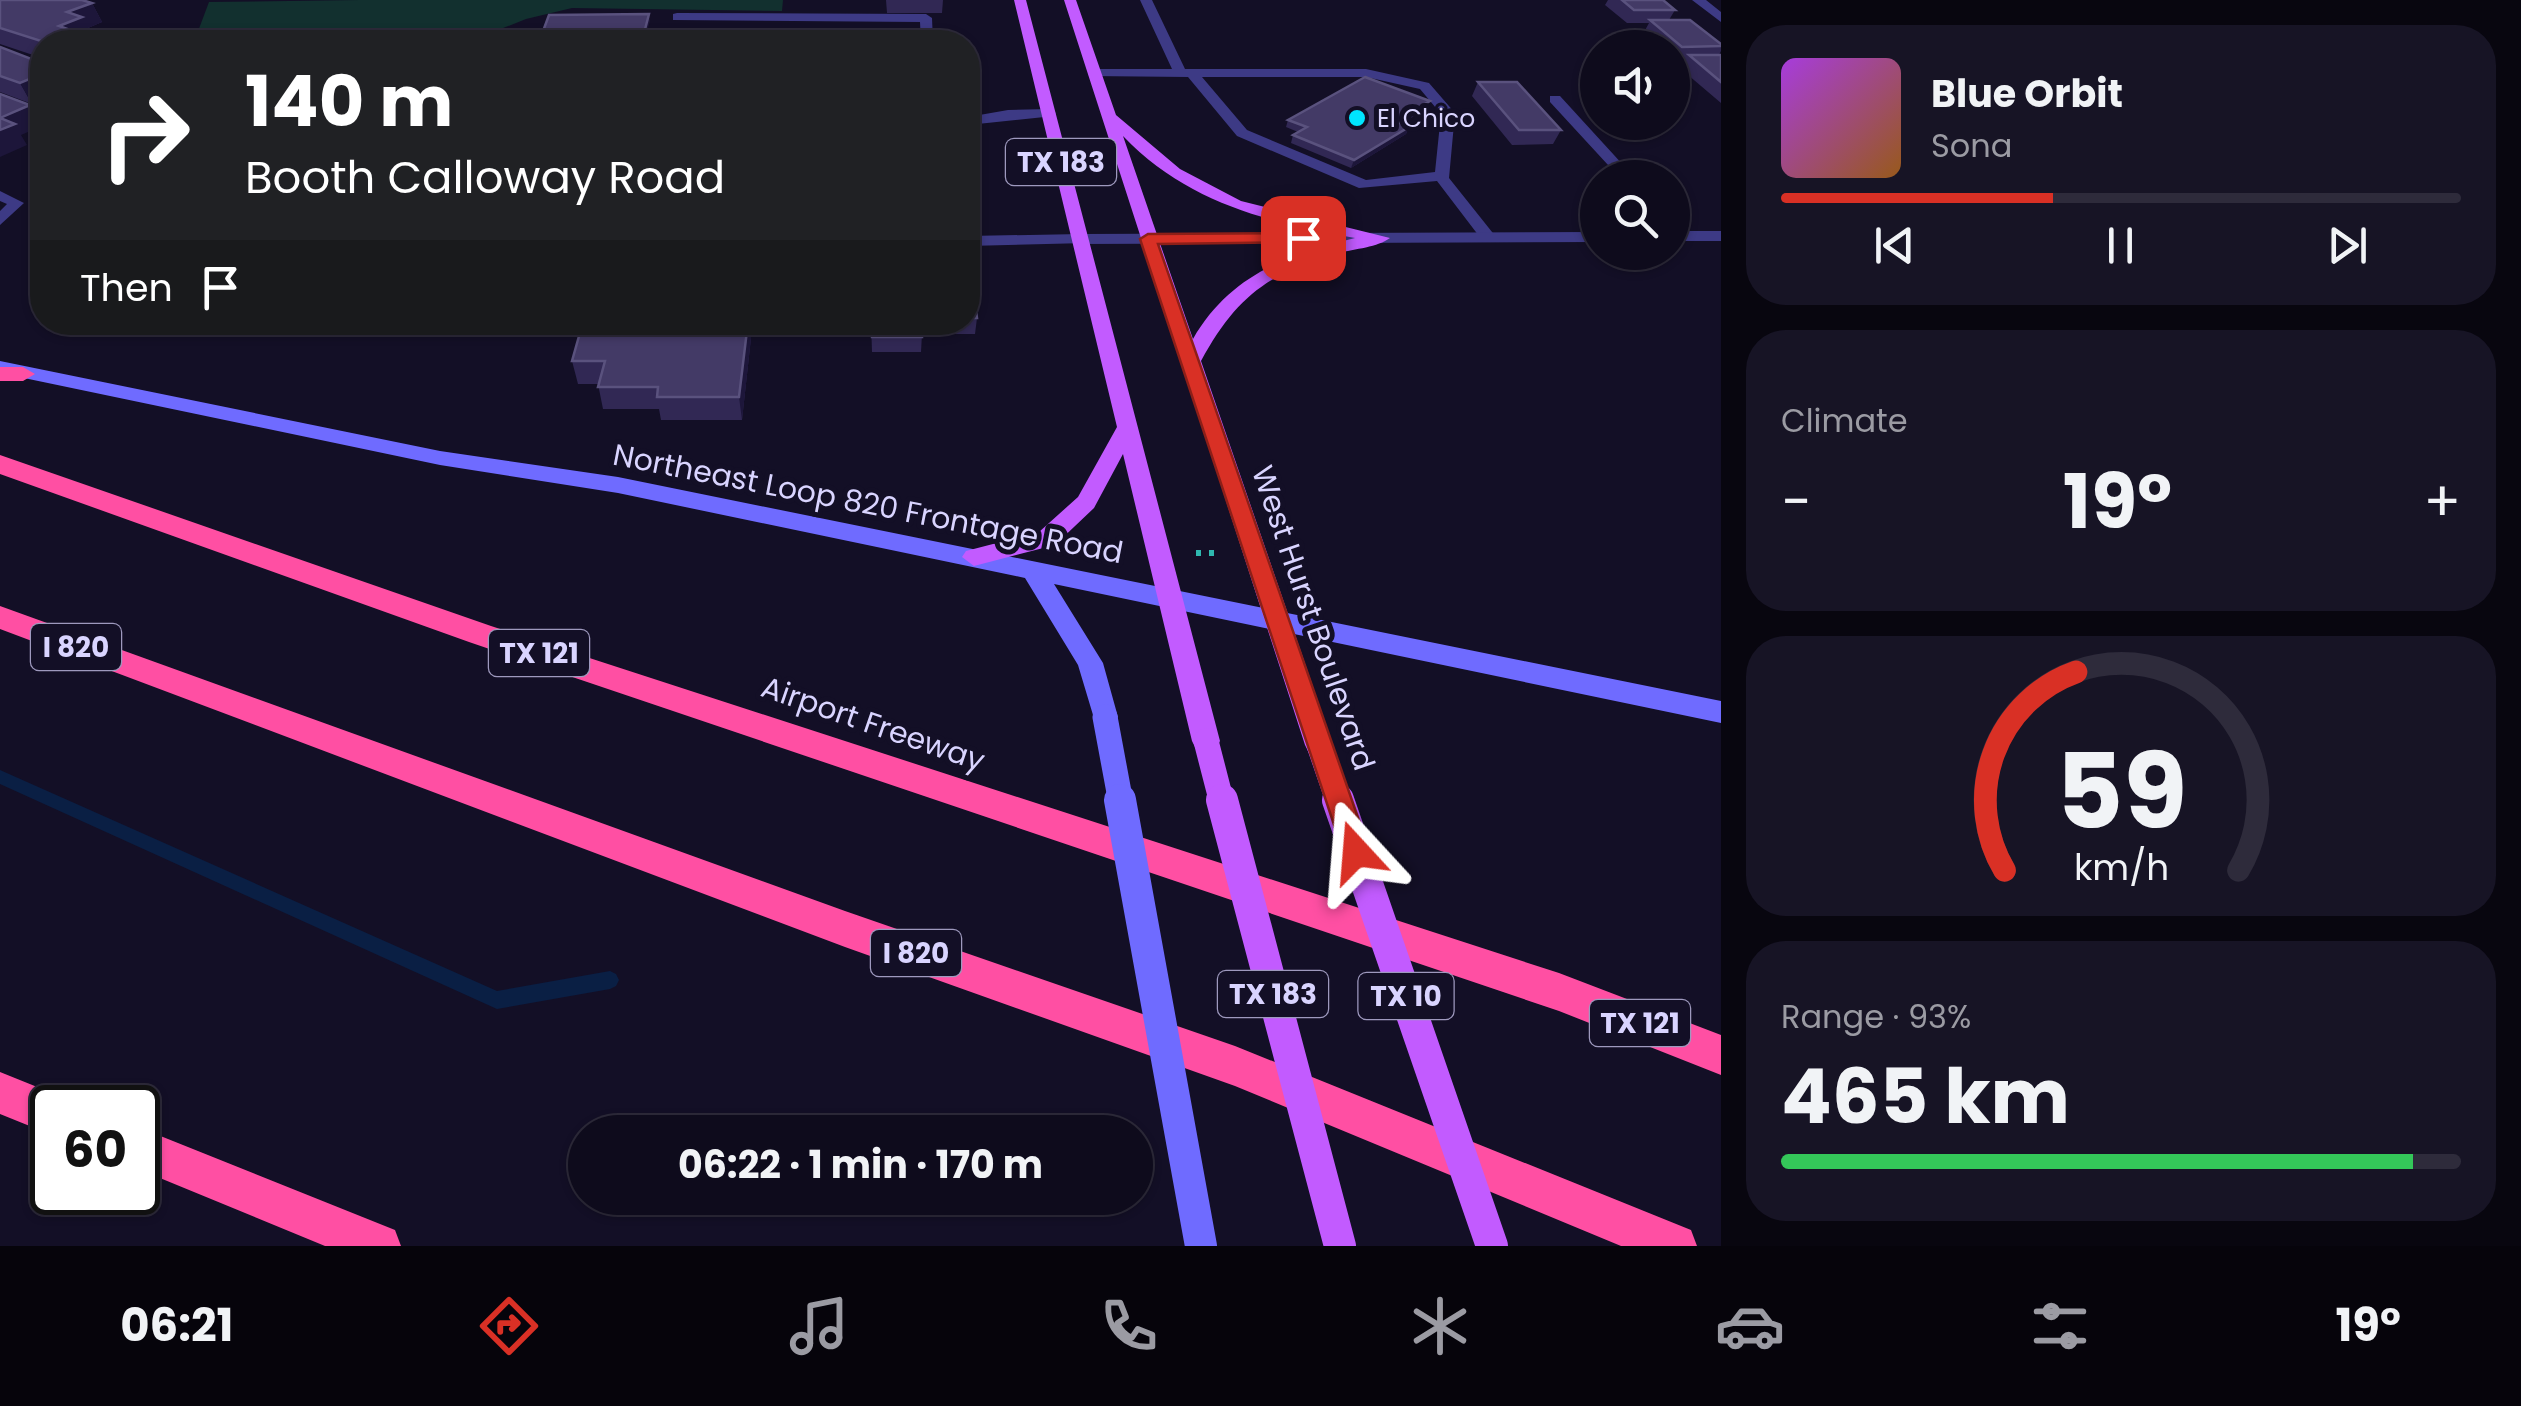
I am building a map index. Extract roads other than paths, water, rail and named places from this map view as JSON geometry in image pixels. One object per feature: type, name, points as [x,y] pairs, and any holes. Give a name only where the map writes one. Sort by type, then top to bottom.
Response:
[{"type":"highway","name":"Airport Freeway","points":[[0,464],[480,634],[1559,992],[1721,1055]]},
{"type":"highway","name":"I 820","points":[[0,617],[845,929],[1235,1066],[1675,1246]]},
{"type":"highway","points":[[0,1093],[30,1105]]},
{"type":"highway","points":[[160,1157],[378,1246]]},
{"type":"main road","name":"TX 183","points":[[1020,0],[1206,741],[1340,1246]]},
{"type":"main road","name":"TX 183","points":[[1070,0],[1105,107]]},
{"type":"main road","points":[[1105,107],[1166,171],[1204,192],[1289,220],[1381,238]]},
{"type":"main road","name":"TX 10","points":[[1105,107],[1148,239]]},
{"type":"main road","points":[[1190,362],[1211,320],[1253,279],[1291,260],[1381,238]]},
{"type":"main road","name":"West Hurst Boulevard","points":[[1148,239],[1492,1246]]},
{"type":"main road","name":"Northeast Loop 820 Frontage Road","points":[[8,372],[422,455],[618,486],[1721,712]]},
{"type":"main road","points":[[974,557],[1046,539],[1086,502],[1127,427]]},
{"type":"main road","points":[[1033,570],[1090,662],[1105,717],[1200,1246]]},
{"type":"street","points":[[1698,0],[1721,18]]},
{"type":"street","points":[[1690,235],[1716,239]]},
{"type":"street","points":[[980,240],[1580,237]]},
{"type":"lane","points":[[1146,0],[1186,73],[1242,133],[1364,184],[1442,176]]},
{"type":"lane","points":[[677,18],[926,18],[926,30]]},
{"type":"lane","points":[[1094,73],[1366,73],[1424,86],[1448,113],[1442,176],[1488,237]]},
{"type":"lane","points":[[1555,99],[1611,160]]},
{"type":"lane","points":[[980,108],[1008,114]]},
{"type":"lane","points":[[980,119],[1049,113]]},
{"type":"lane","points":[[0,196],[16,202],[0,220]]},
{"type":"waterway","points":[[0,777],[497,1000],[610,980]]},
{"type":"place","name":"El Chico","points":[[1357,118]]}]
